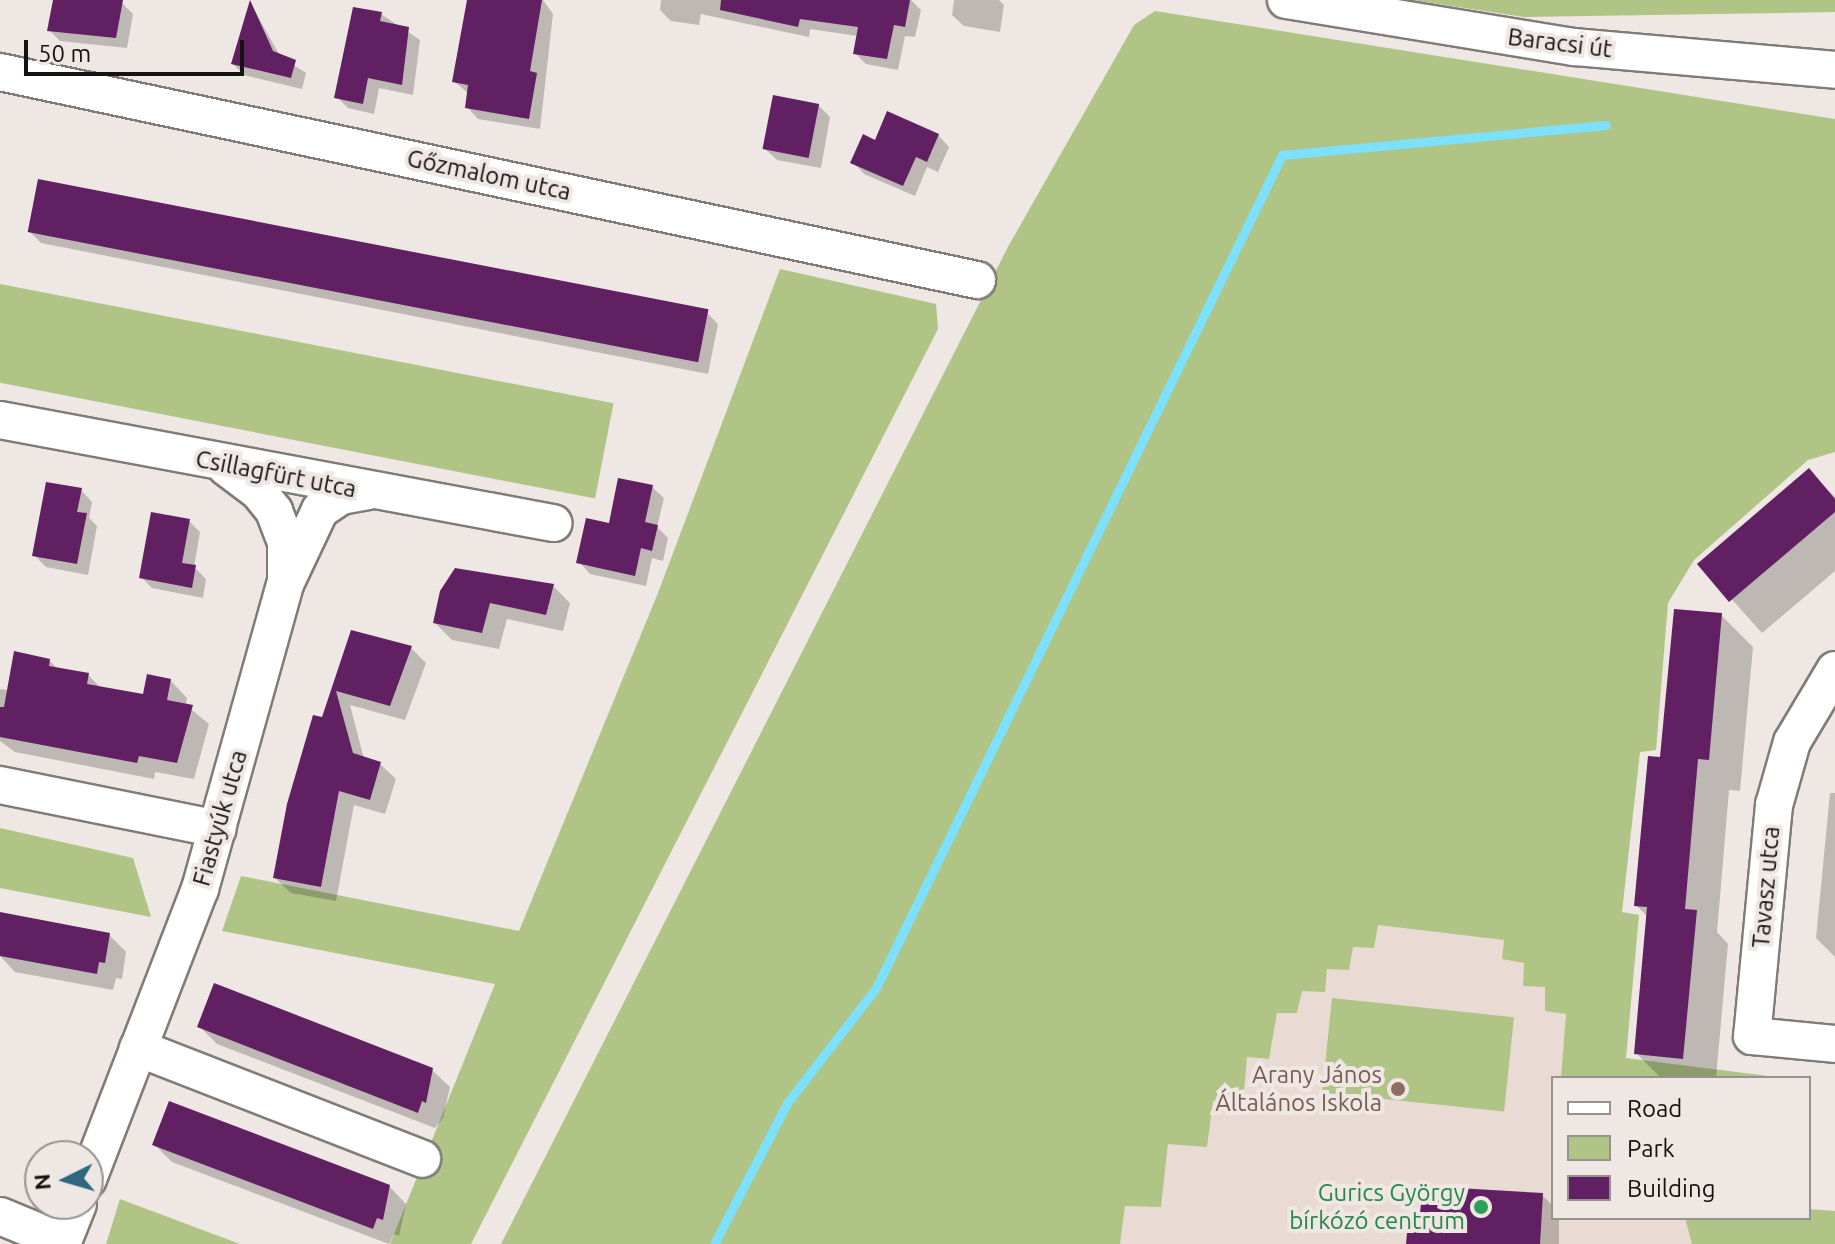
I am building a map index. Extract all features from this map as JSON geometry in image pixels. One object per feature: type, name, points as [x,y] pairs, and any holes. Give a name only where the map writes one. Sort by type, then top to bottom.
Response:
[{"type":"street","name":"Baracsi út","points":[[1286,0],[1574,47],[1835,70]]},
{"type":"street","name":"Gőzmalom utca","points":[[0,72],[977,280]]},
{"type":"street","name":"Csillagfürt utca","points":[[0,420],[222,464],[553,523]]},
{"type":"street","name":"Fiastyúk utca","points":[[222,464],[258,491],[274,511],[286,543],[286,582]]},
{"type":"street","name":"Fiastyúk utca","points":[[103,1140],[218,829],[286,582],[320,510],[341,496],[369,491]]},
{"type":"street","name":"Tavasz utca","points":[[1835,670],[1792,742],[1774,805],[1752,1036],[1835,1044]]},
{"type":"street","points":[[0,785],[218,829]]},
{"type":"street","points":[[138,1048],[422,1159]]},
{"type":"street","points":[[0,1216],[62,1243],[71,1220]]},
{"type":"shaded area","name":"Arany János Általános Iskola","points":[[1378,925],[1504,939],[1566,1014],[1561,1076],[1551,1076],[1551,1220],[1686,1220],[1692,1244],[1120,1244],[1125,1206],[1161,1206],[1168,1144],[1213,1100],[1247,1057],[1269,1059],[1277,1013]]},
{"type":"green space","points":[[1412,0],[1835,0],[1835,12],[1524,17]]},
{"type":"green space","points":[[1155,11],[1835,119],[1835,452],[1808,460],[1694,560],[1668,603],[1656,750],[1640,752],[1622,912],[1639,915],[1626,1058],[1768,1076],[1561,1076],[1566,1014],[1545,1011],[1545,987],[1523,986],[1524,963],[1502,959],[1504,940],[1378,925],[1374,948],[1353,947],[1349,970],[1327,969],[1325,992],[1302,991],[1297,1013],[1277,1013],[1269,1059],[1247,1057],[1243,1103],[1213,1101],[1207,1147],[1168,1144],[1161,1207],[1125,1206],[1120,1244],[501,1244],[1009,245],[1134,25]]},
{"type":"green space","points":[[780,269],[936,304],[938,329],[471,1244],[390,1244],[495,984],[222,931],[241,876],[519,931],[658,593]]},
{"type":"green space","points":[[0,284],[614,403],[595,498],[0,383]]},
{"type":"green space","points":[[0,828],[133,858],[151,917],[0,888]]},
{"type":"green space","points":[[1332,998],[1514,1017],[1504,1112],[1322,1092]]},
{"type":"green space","points":[[120,1199],[240,1244],[106,1244]]},
{"type":"green space","points":[[1811,1209],[1835,1211],[1835,1244],[1692,1244],[1686,1220],[1811,1220]]},
{"type":"building","points":[[53,0],[123,0],[116,38],[47,31]]},
{"type":"building","points":[[250,0],[273,51],[296,60],[291,78],[231,64]]},
{"type":"building","points":[[467,0],[542,0],[530,71],[537,73],[529,119],[465,108],[468,85],[452,82]]},
{"type":"building","points":[[721,0],[910,0],[905,27],[894,25],[887,59],[853,54],[858,27],[800,19],[798,27],[720,10]]},
{"type":"building","points":[[353,7],[382,12],[380,21],[409,27],[402,85],[368,78],[363,104],[334,98]]},
{"type":"building","points":[[773,95],[819,104],[809,158],[763,149]]},
{"type":"building","points":[[887,111],[939,134],[927,162],[916,157],[903,186],[850,163],[863,134],[875,140]]},
{"type":"building","points":[[38,179],[708,309],[698,362],[28,232]]},
{"type":"building","points":[[1809,468],[1835,499],[1835,512],[1729,602],[1697,564]]},
{"type":"building","points":[[618,478],[653,485],[645,522],[658,525],[652,551],[641,548],[635,576],[576,563],[586,518],[609,523]]},
{"type":"building","points":[[46,482],[82,488],[77,512],[87,513],[77,564],[32,556]]},
{"type":"building","points":[[151,512],[190,519],[182,563],[196,565],[192,588],[139,578]]},
{"type":"building","points":[[455,568],[554,584],[546,615],[490,603],[482,633],[433,623],[440,591]]},
{"type":"building","points":[[1674,609],[1722,613],[1709,760],[1698,759],[1685,909],[1697,910],[1683,1059],[1634,1054],[1647,907],[1634,906],[1648,756],[1660,757]]},
{"type":"building","points":[[351,630],[412,646],[390,706],[336,691],[353,753],[381,762],[370,800],[339,791],[321,887],[273,878],[287,804],[313,715],[322,717]]},
{"type":"building","points":[[14,651],[50,659],[49,666],[89,673],[87,684],[143,694],[147,674],[171,679],[167,700],[193,705],[177,763],[139,756],[137,763],[0,737],[0,707],[4,707]]},
{"type":"building","points":[[0,912],[110,933],[105,963],[99,962],[97,974],[0,956]]},
{"type":"building","points":[[214,983],[433,1068],[426,1103],[422,1101],[418,1113],[197,1027]]},
{"type":"building","points":[[169,1101],[390,1185],[383,1220],[377,1218],[373,1229],[152,1145]]},
{"type":"building","name":"Gurics György bírkózó centrum","points":[[1423,1186],[1543,1193],[1540,1244],[1406,1244],[1408,1222],[1419,1222]]},
{"type":"waterway","points":[[714,1244],[787,1103],[876,988],[1282,155],[1606,125]]},
{"type":"place","name":"Arany János Általános Iskola","points":[[1398,1089]]},
{"type":"place","name":"Gurics György bírkózó centrum","points":[[1481,1207]]}]
